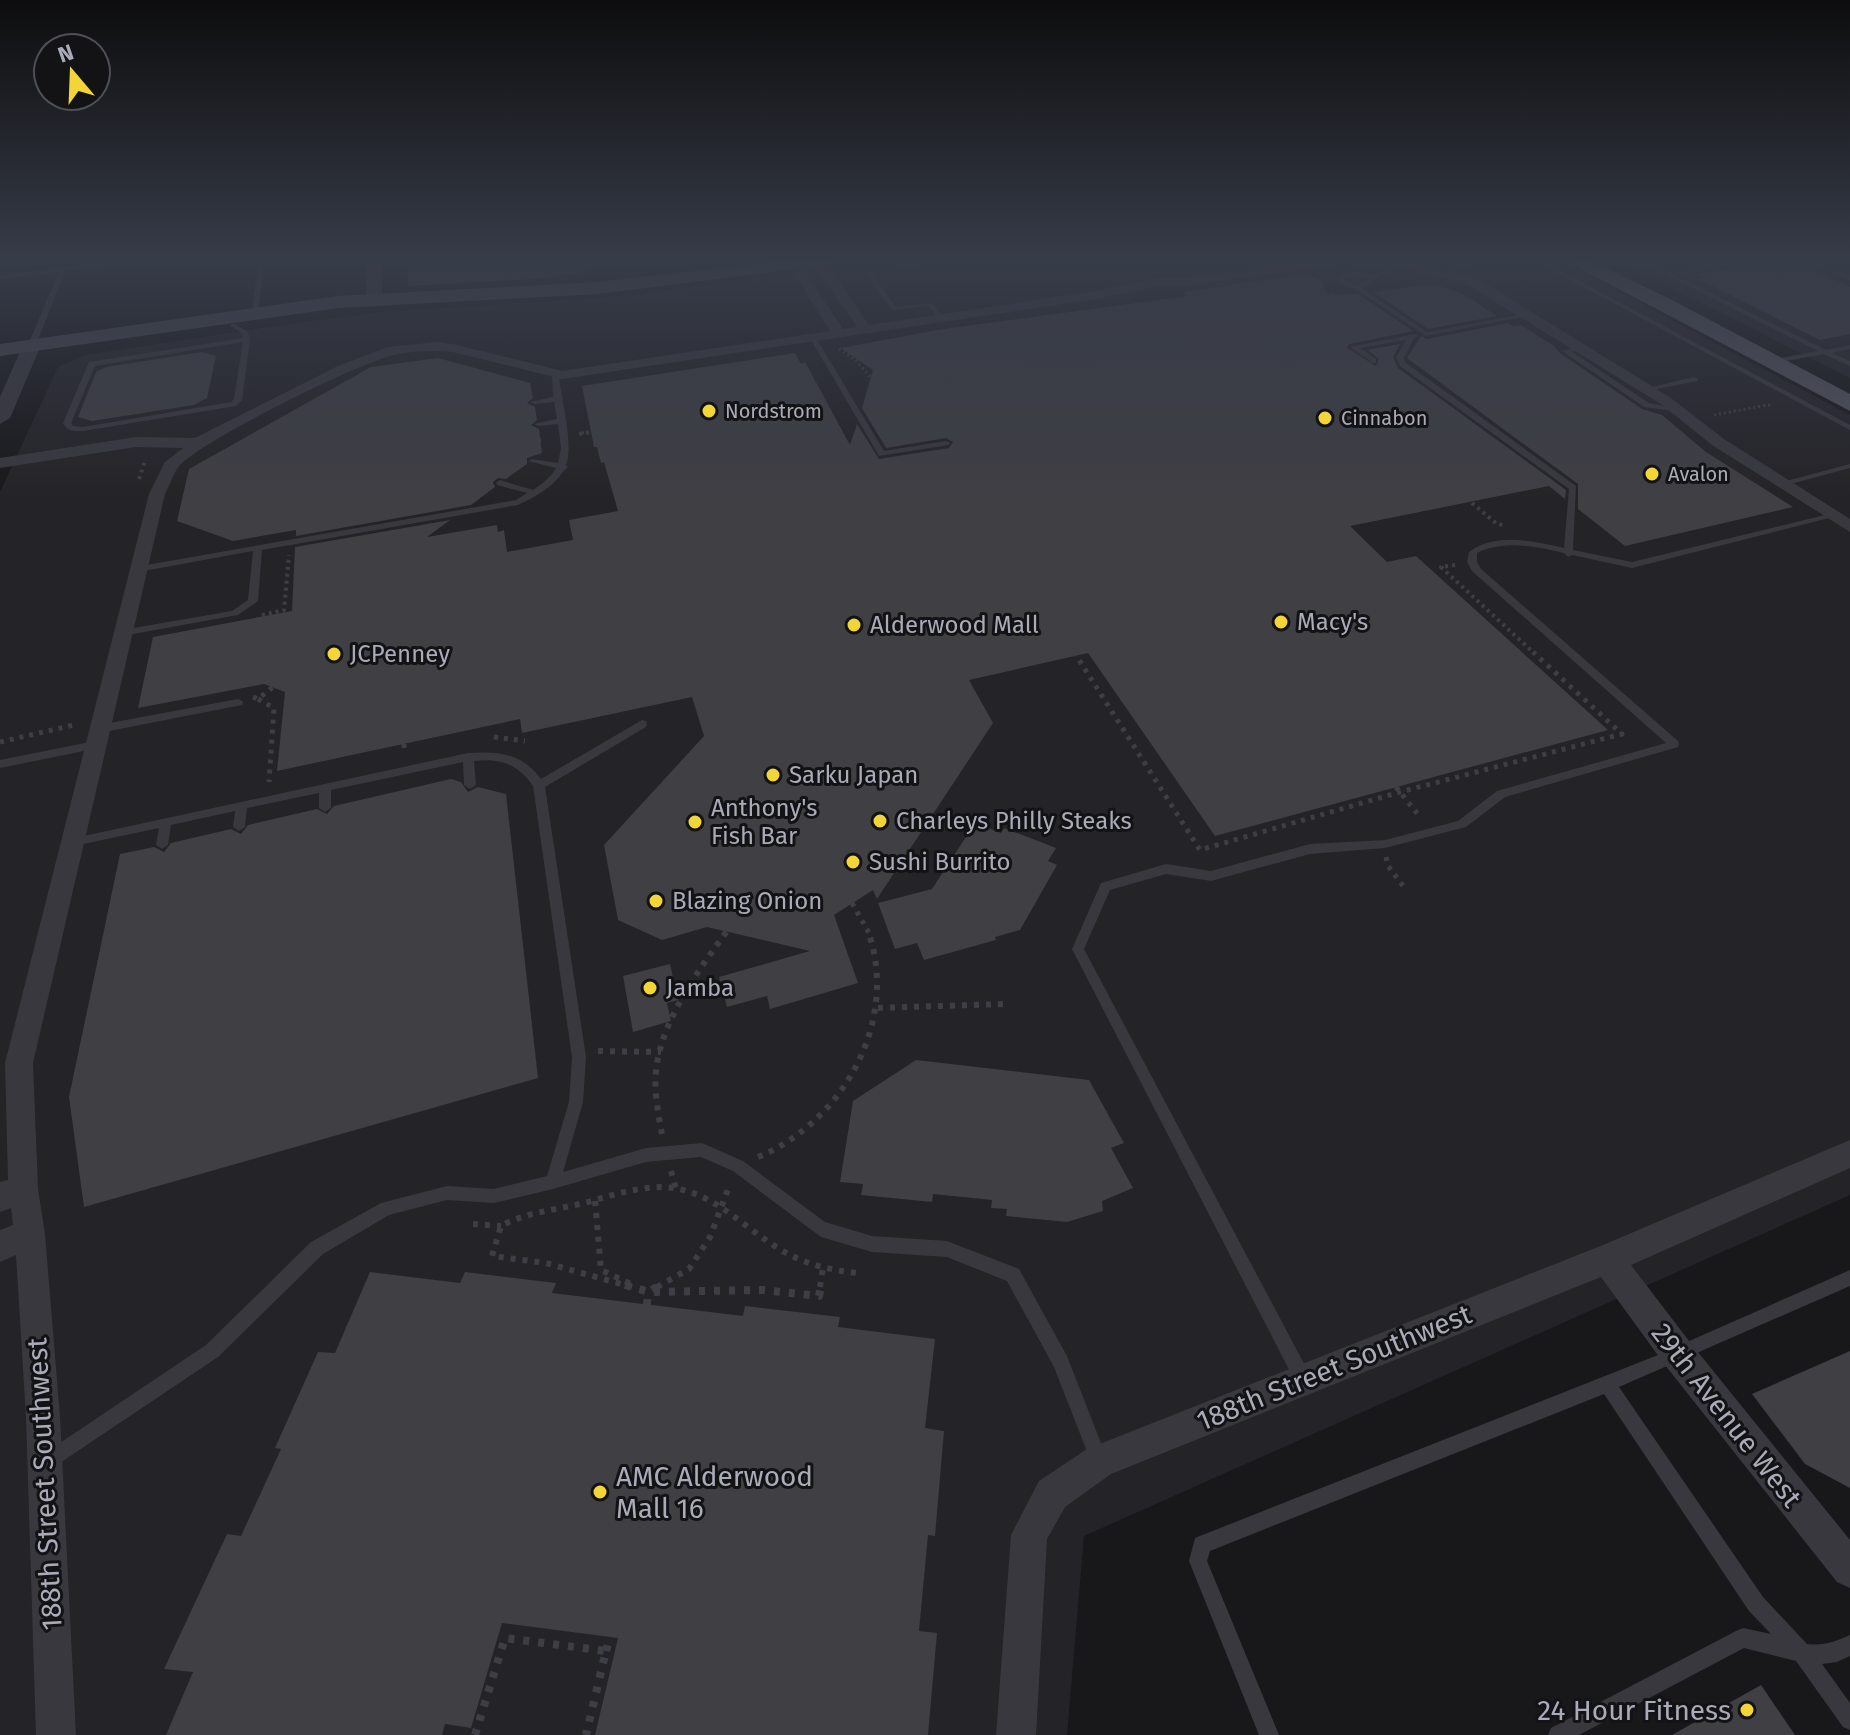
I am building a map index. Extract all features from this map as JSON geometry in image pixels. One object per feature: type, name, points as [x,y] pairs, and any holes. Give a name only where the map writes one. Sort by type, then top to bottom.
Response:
[{"type":"main road","points":[[0,359],[31,350],[90,340]]},
{"type":"main road","points":[[0,350],[147,340]]},
{"type":"main road","points":[[1740,340],[1850,391]]},
{"type":"main road","points":[[1744,340],[1850,404]]},
{"type":"street","points":[[555,375],[799,340]]},
{"type":"street","points":[[1567,340],[1685,414],[1718,442],[1783,483],[1842,514],[1850,527]]},
{"type":"street","name":"188th Street Southwest","points":[[56,1735],[45,1463],[15,1240],[9,1101],[163,476],[198,443],[343,369],[393,350],[437,346],[453,348],[555,375]]},
{"type":"street","points":[[0,418],[31,350]]},
{"type":"street","points":[[0,463],[157,440],[198,443]]},
{"type":"street","points":[[0,470],[17,471],[133,454],[181,456]]},
{"type":"street","name":"188th Street Southwest","points":[[1016,1735],[1029,1535],[1052,1494],[1099,1461],[1607,1259],[1850,1154]]},
{"type":"street","name":"29th Avenue West","points":[[1607,1259],[1677,1353],[1850,1569]]},
{"type":"lane","points":[[31,350],[35,340]]},
{"type":"lane","points":[[203,340],[92,364],[67,423],[70,428],[83,429],[233,404],[238,400],[240,340]]},
{"type":"lane","points":[[814,340],[882,454],[946,443]]},
{"type":"lane","points":[[1373,361],[1354,347],[1394,340]]},
{"type":"lane","points":[[1409,340],[1400,358],[1403,364],[1573,488],[1568,554]]},
{"type":"lane","points":[[1685,340],[1850,428]]},
{"type":"lane","points":[[1801,340],[1850,364]]},
{"type":"lane","points":[[1781,360],[1850,347]]},
{"type":"lane","points":[[1580,348],[1566,351],[1647,405],[1685,414]]},
{"type":"lane","points":[[138,569],[518,502],[536,493],[564,467],[567,450],[555,375]]},
{"type":"lane","points":[[1625,388],[1694,379]]},
{"type":"lane","points":[[534,402],[557,399]]},
{"type":"lane","points":[[538,424],[561,421]]},
{"type":"lane","points":[[118,444],[124,422]]},
{"type":"lane","points":[[532,461],[564,467]]},
{"type":"lane","points":[[1783,483],[1850,466]]},
{"type":"lane","points":[[500,483],[536,493]]},
{"type":"lane","points":[[434,507],[435,519]]},
{"type":"lane","points":[[1303,1379],[1078,949],[1105,886],[1166,869],[1211,876],[1310,849],[1385,844],[1462,824],[1501,794],[1674,744],[1477,571],[1472,562],[1473,552],[1484,543],[1503,542],[1632,565],[1842,514]]},
{"type":"lane","points":[[341,535],[342,523]]},
{"type":"lane","points":[[273,546],[274,534]]},
{"type":"lane","points":[[122,633],[235,613],[246,608],[253,601],[258,549]]},
{"type":"lane","points":[[0,764],[238,703]]},
{"type":"lane","points":[[539,785],[642,724]]},
{"type":"lane","points":[[468,757],[470,785]]},
{"type":"lane","points":[[74,842],[468,757],[509,758],[528,767],[539,785],[579,1057],[576,1102],[553,1182]]},
{"type":"lane","points":[[325,787],[325,808]]},
{"type":"lane","points":[[239,827],[242,805]]},
{"type":"lane","points":[[162,845],[166,822]]},
{"type":"lane","points":[[45,1463],[212,1351],[317,1248],[386,1208],[447,1193],[494,1196],[646,1155],[702,1150],[738,1166],[821,1229],[872,1244],[947,1249],[1013,1275],[1061,1362],[1099,1461]]},
{"type":"lane","points":[[1269,1735],[1198,1561],[1202,1545],[1607,1384],[1845,1284]]},
{"type":"lane","points":[[1607,1384],[1756,1604],[1803,1654],[1850,1720]]},
{"type":"lane","points":[[1558,1735],[1743,1638],[1760,1639],[1803,1654],[1837,1655],[1850,1645]]},
{"type":"path","points":[[839,340],[840,351],[856,360],[876,384],[913,385],[1227,340]]},
{"type":"path","points":[[1252,340],[1299,374]]},
{"type":"path","points":[[1050,365],[1089,411]]},
{"type":"path","points":[[1482,421],[1618,398]]},
{"type":"path","points":[[1685,414],[1773,404]]},
{"type":"path","points":[[1472,503],[1497,524],[1513,526]]},
{"type":"path","points":[[1071,647],[1200,850],[1400,792],[1622,734],[1441,567],[1472,562]]},
{"type":"path","points":[[1480,614],[1489,611]]},
{"type":"path","points":[[258,699],[274,708],[267,782],[279,780]]},
{"type":"path","points":[[0,742],[78,724]]},
{"type":"path","points":[[491,737],[525,741]]},
{"type":"path","points":[[404,744],[404,753]]},
{"type":"path","points":[[390,756],[419,750]]},
{"type":"path","points":[[649,1292],[689,1269],[710,1237],[738,1166],[787,1144],[836,1098],[860,1059],[878,1008],[877,955],[866,920],[852,903]]},
{"type":"path","points":[[676,1189],[665,1153],[657,1107],[656,1067],[666,1035],[706,959],[727,931]]},
{"type":"path","points":[[878,1008],[1004,1004]]},
{"type":"path","points":[[604,1049],[661,1052]]},
{"type":"path","points":[[823,1268],[819,1296],[762,1290],[649,1292],[546,1263],[492,1256],[501,1226],[514,1217],[633,1190],[676,1189],[723,1205],[781,1251],[823,1268],[857,1273]]},
{"type":"path","points":[[595,1201],[601,1270],[649,1292]]},
{"type":"path","points":[[473,1224],[501,1226]]},
{"type":"path","points":[[647,1305],[649,1292]]},
{"type":"path","points":[[586,1735],[610,1637]]},
{"type":"path","points":[[475,1735],[505,1638],[606,1651]]},
{"type":"shaded area","name":"Alderwood Mall","points":[[184,340],[1709,340],[1850,415],[1850,1195],[1084,1536],[1067,1735],[0,1735],[0,492],[58,367],[85,355]]},
{"type":"shaded area","points":[[1775,340],[1850,340],[1850,378]]},
{"type":"building","name":"Alderwood Mall","points":[[884,340],[1369,340],[1349,344],[1347,348],[1376,366],[1379,359],[1368,350],[1400,344],[1393,357],[1398,368],[1566,490],[1565,499],[1549,486],[1350,526],[1387,562],[1416,556],[1608,730],[1215,836],[1088,653],[969,680],[993,723],[877,899],[873,890],[834,915],[858,983],[770,1009],[767,996],[727,1007],[719,977],[810,951],[707,927],[662,940],[618,920],[604,845],[704,736],[692,697],[522,733],[520,719],[277,771],[285,692],[264,684],[138,708],[153,637],[292,611],[295,547],[450,520],[427,537],[497,525],[498,532],[504,530],[507,552],[573,540],[569,520],[618,511],[604,462],[601,463],[597,447],[594,447],[582,386],[795,353],[801,364],[805,362],[850,445],[857,424],[879,459],[949,448],[953,442],[946,438],[886,448],[862,408],[873,370],[841,348]]},
{"type":"building","points":[[1418,340],[1545,340],[1642,409],[1662,415],[1706,452],[1793,507],[1625,546],[1578,509],[1578,484],[1407,358]]},
{"type":"building","points":[[202,352],[216,356],[207,398],[194,405],[92,421],[78,417],[96,372],[106,367]]},
{"type":"building","points":[[438,358],[530,383],[533,398],[527,403],[535,407],[537,420],[531,425],[539,429],[542,453],[527,458],[527,464],[506,479],[498,478],[493,482],[495,487],[471,505],[296,536],[296,530],[233,541],[177,521],[189,469],[371,367]]},
{"type":"building","points":[[451,779],[461,782],[468,792],[478,787],[506,794],[538,1078],[84,1207],[69,1097],[120,854],[154,847],[164,852],[171,843],[231,829],[241,834],[248,825],[317,809],[327,814],[334,806]]},
{"type":"building","points":[[975,823],[1001,833],[1004,828],[1056,848],[1048,861],[1057,865],[1020,930],[924,960],[917,943],[895,949],[878,903],[932,889]]},
{"type":"building","name":"Jamba","points":[[670,964],[678,1000],[667,1003],[671,1021],[633,1032],[623,976]]},
{"type":"building","points":[[916,1060],[1089,1080],[1124,1143],[1111,1148],[1133,1188],[1102,1201],[1103,1211],[1067,1222],[1006,1216],[1007,1209],[991,1208],[992,1200],[933,1194],[932,1202],[861,1195],[863,1184],[840,1182],[853,1101]]},
{"type":"building","name":"AMC Alderwood Mall 16","points":[[370,1272],[460,1283],[465,1272],[556,1283],[552,1293],[743,1316],[745,1306],[840,1317],[838,1327],[935,1339],[925,1428],[944,1431],[935,1536],[928,1535],[919,1631],[937,1633],[928,1735],[595,1735],[618,1638],[502,1623],[471,1728],[445,1724],[442,1735],[166,1735],[193,1672],[164,1669],[227,1534],[241,1536],[281,1449],[275,1448],[318,1352],[335,1353]]},
{"type":"building","points":[[1850,1351],[1850,1488],[1805,1464],[1752,1394]]},
{"type":"building","name":"24 Hour Fitness","points":[[1761,1685],[1795,1735],[1672,1735]]},
{"type":"place","name":"Nordstrom","points":[[709,411]]},
{"type":"place","name":"Cinnabon","points":[[1325,418]]},
{"type":"place","name":"Avalon","points":[[1652,474]]},
{"type":"place","name":"Macy's","points":[[1281,622]]},
{"type":"place","name":"Alderwood Mall","points":[[854,625]]},
{"type":"place","name":"JCPenney","points":[[334,654]]},
{"type":"place","name":"Sarku Japan","points":[[773,775]]},
{"type":"place","name":"Charleys Philly Steaks","points":[[880,821]]},
{"type":"place","name":"Anthony's Fish Bar","points":[[695,822]]},
{"type":"place","name":"Sushi Burrito","points":[[853,862]]},
{"type":"place","name":"Blazing Onion","points":[[656,901]]},
{"type":"place","name":"Jamba","points":[[650,988]]},
{"type":"place","name":"AMC Alderwood Mall 16","points":[[600,1492]]},
{"type":"place","name":"24 Hour Fitness","points":[[1747,1710]]}]
